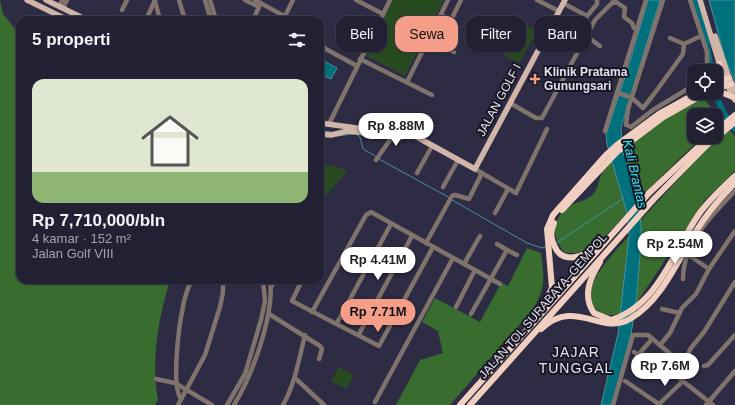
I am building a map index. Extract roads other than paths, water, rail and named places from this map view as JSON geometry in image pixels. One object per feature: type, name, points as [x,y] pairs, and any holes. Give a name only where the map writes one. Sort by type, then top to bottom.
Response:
[{"type":"highway","points":[[723,81],[728,81]]},
{"type":"highway","points":[[723,84],[728,81]]},
{"type":"highway","points":[[723,92],[734,98]]},
{"type":"highway","points":[[518,340],[540,313],[552,288],[552,249],[547,229],[553,215],[606,158],[629,138],[659,114],[689,100]]},
{"type":"highway","name":"JALAN TOL SURABAYA–GEMPOL","points":[[470,405],[654,198],[727,125],[735,115]]},
{"type":"highway","name":"JALAN TOL SURABAYA–GEMPOL","points":[[723,127],[735,122]]},
{"type":"highway","name":"JALAN TOL SURABAYA–GEMPOL","points":[[460,405],[649,193],[702,144]]},
{"type":"highway","points":[[612,322],[638,306],[648,296],[699,214],[735,178]]},
{"type":"highway","points":[[516,354],[545,326],[556,319],[581,316],[612,322],[630,319],[638,313],[654,300],[709,211],[735,178]]},
{"type":"highway","points":[[552,249],[565,257],[577,257],[586,254],[606,240]]},
{"type":"highway","points":[[612,322],[594,313],[588,299],[588,290],[590,280],[615,241]]},
{"type":"main road","points":[[27,0],[60,16]]},
{"type":"main road","points":[[46,0],[79,16]]},
{"type":"main road","points":[[700,0],[719,64]]},
{"type":"main road","points":[[703,0],[734,98]]},
{"type":"main road","name":"JALAN GOLF I","points":[[475,168],[564,2]]},
{"type":"main road","points":[[50,11],[53,3]]},
{"type":"main road","points":[[723,72],[735,90]]},
{"type":"main road","points":[[324,123],[417,138],[475,168]]},
{"type":"main road","points":[[324,134],[337,134],[348,131],[394,135]]},
{"type":"street","points":[[61,7],[62,0]]},
{"type":"street","points":[[61,7],[67,0]]},
{"type":"street","points":[[122,10],[127,0]]},
{"type":"street","points":[[179,0],[184,16]]},
{"type":"street","points":[[205,0],[210,16]]},
{"type":"street","points":[[210,0],[215,16]]},
{"type":"street","points":[[246,0],[259,7],[255,16]]},
{"type":"street","points":[[255,0],[284,16]]},
{"type":"street","points":[[287,16],[286,14],[294,0]]},
{"type":"street","points":[[356,0],[383,14]]},
{"type":"street","points":[[329,124],[390,0]]},
{"type":"street","points":[[448,0],[441,15],[451,20],[461,0]]},
{"type":"street","points":[[537,0],[559,11]]},
{"type":"street","points":[[564,2],[587,16],[597,4],[598,0]]},
{"type":"street","points":[[605,131],[646,0]]},
{"type":"street","points":[[663,0],[625,118],[626,125],[631,127],[653,110],[687,90]]},
{"type":"street","points":[[690,0],[707,52],[708,64]]},
{"type":"street","points":[[148,16],[155,1]]},
{"type":"street","points":[[155,1],[159,16]]},
{"type":"street","points":[[591,28],[596,20],[614,1],[625,8],[624,17],[632,23],[634,28]]},
{"type":"street","points":[[670,38],[684,44],[701,36]]},
{"type":"street","points":[[591,40],[600,46]]},
{"type":"street","points":[[618,93],[631,98],[641,108],[646,104],[683,54],[684,44]]},
{"type":"street","points":[[324,48],[357,66]]},
{"type":"street","points":[[407,82],[422,52]]},
{"type":"street","points":[[510,103],[536,118],[542,118],[577,52]]},
{"type":"street","points":[[360,59],[432,95]]},
{"type":"street","points":[[475,168],[516,193],[547,129]]},
{"type":"street","points":[[376,160],[394,135]]},
{"type":"street","points":[[417,173],[432,146]]},
{"type":"street","points":[[443,187],[458,160]]},
{"type":"street","points":[[426,243],[451,198],[455,195],[468,199],[482,173]]},
{"type":"street","points":[[495,213],[508,189]]},
{"type":"street","points":[[683,279],[683,267],[687,254],[702,228],[734,194]]},
{"type":"street","points":[[312,312],[366,215],[371,212],[500,284]]},
{"type":"street","points":[[337,323],[391,224]]},
{"type":"street","points":[[660,346],[670,333],[686,302],[696,294],[709,269],[735,231]]},
{"type":"street","points":[[359,334],[412,236]]},
{"type":"street","points":[[464,264],[480,236]]},
{"type":"street","points":[[497,244],[517,255]]},
{"type":"street","points":[[300,284],[292,300],[312,312],[359,334],[375,345],[380,346],[433,247]]},
{"type":"street","points":[[472,314],[507,250]]},
{"type":"street","points":[[687,254],[709,269]]},
{"type":"street","points":[[375,402],[454,258]]},
{"type":"street","points":[[456,307],[475,270]]},
{"type":"street","points":[[735,282],[682,364],[678,374],[681,379],[709,404],[735,371]]},
{"type":"street","points":[[181,399],[177,384],[176,368],[183,306],[190,284]]},
{"type":"street","points":[[178,405],[201,364],[210,342],[223,292],[223,284]]},
{"type":"street","points":[[227,405],[247,375],[265,301],[263,284]]},
{"type":"street","points":[[234,405],[247,375],[268,314],[271,284]]},
{"type":"street","points":[[662,309],[679,313]]},
{"type":"street","points":[[268,314],[305,335],[321,347],[319,359]]},
{"type":"street","points":[[283,405],[289,395],[295,378],[305,335]]},
{"type":"street","points":[[613,405],[632,336],[646,335],[682,364]]},
{"type":"street","points":[[704,366],[708,365],[735,335]]},
{"type":"street","points":[[634,362],[652,339]]},
{"type":"street","points":[[295,378],[324,405]]},
{"type":"street","points":[[626,381],[658,405],[681,379]]},
{"type":"street","points":[[156,380],[177,384],[212,405]]},
{"type":"waterway","points":[[695,0],[706,37],[710,64]]},
{"type":"waterway","points":[[718,100],[725,115],[735,129]]},
{"type":"waterway","points":[[324,131],[331,132]]},
{"type":"waterway","points":[[337,136],[353,134]]},
{"type":"waterway","points":[[356,134],[360,137],[363,149],[377,157]]},
{"type":"waterway","points":[[379,159],[450,198]]},
{"type":"waterway","points":[[555,244],[624,198]]},
{"type":"waterway","points":[[452,200],[527,243],[542,248],[547,246]]},
{"type":"place","name":"Klinik Pratama Gunungsari","points":[[535,79]]},
{"type":"district","name":"JAJAR TUNGGAL","points":[[576,360]]},
{"type":"water label","name":"Kali Brantas","points":[[635,174]]}]
